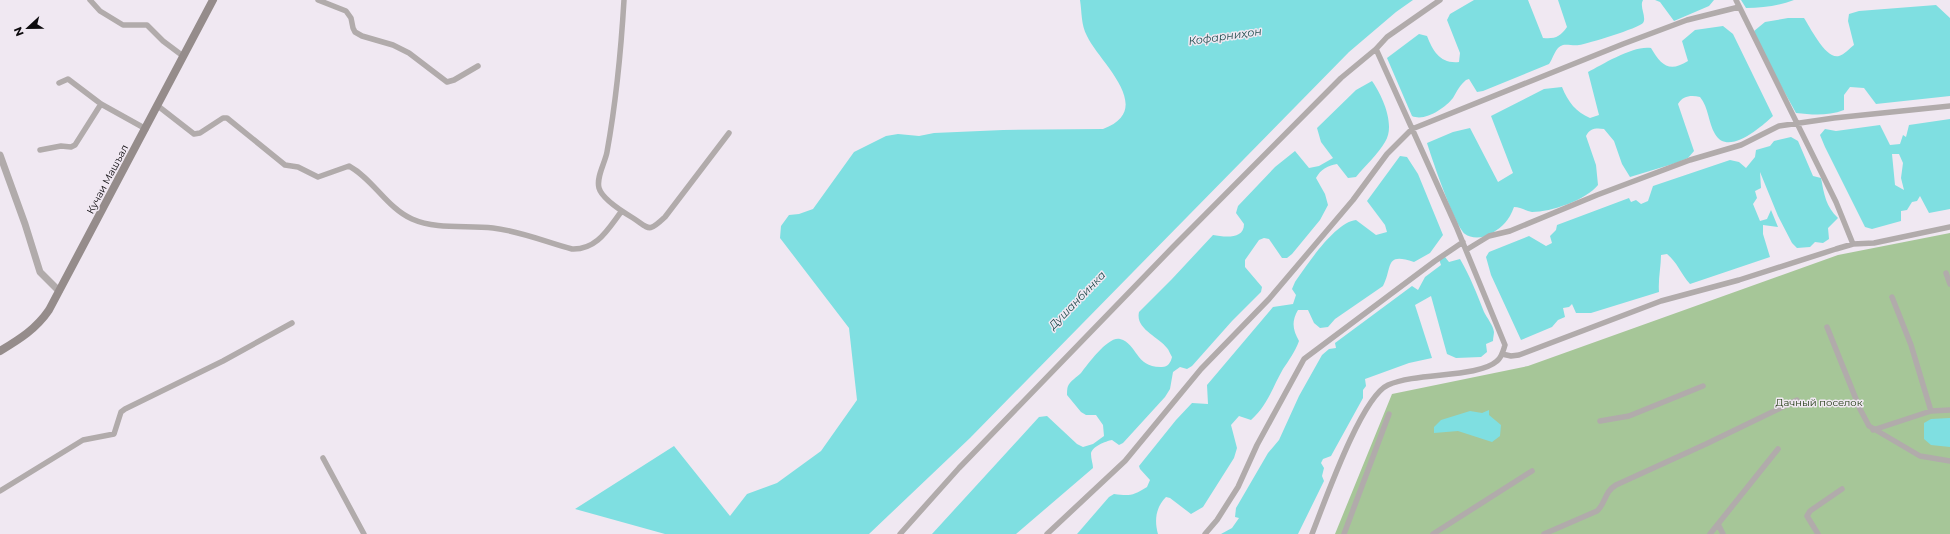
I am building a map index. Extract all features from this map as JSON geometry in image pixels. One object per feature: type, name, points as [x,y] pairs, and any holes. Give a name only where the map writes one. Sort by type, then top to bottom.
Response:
[{"type":"main road","name":"Кучаи Машъал","points":[[0,351],[29,334],[41,322],[158,106],[213,0]]},
{"type":"street","points":[[90,0],[100,11],[123,25],[147,25],[163,41],[184,56]]},
{"type":"street","points":[[318,0],[346,11],[351,18],[352,28],[355,32],[362,36],[393,44],[409,53],[447,82],[454,80],[478,66]]},
{"type":"street","points":[[624,0],[615,101],[606,155],[598,183],[600,192],[621,212],[645,227],[655,226],[665,217],[729,133]]},
{"type":"street","points":[[900,534],[959,468],[1173,247],[1341,78],[1388,37],[1440,0]]},
{"type":"street","points":[[1736,0],[1836,202],[1853,244]]},
{"type":"street","points":[[1047,534],[1125,461],[1201,369],[1269,299],[1353,200],[1387,154],[1412,129],[1623,44],[1687,20],[1739,7]]},
{"type":"street","points":[[1312,534],[1338,465],[1379,391],[1387,385],[1415,377],[1467,371],[1490,366],[1498,360],[1505,345],[1463,242],[1376,49]]},
{"type":"street","points":[[58,83],[68,79],[101,104],[146,128]]},
{"type":"street","points":[[40,150],[61,146],[71,147],[75,145],[101,104]]},
{"type":"street","points":[[158,106],[196,135],[223,118],[227,118],[285,165],[298,167],[315,177],[323,176],[349,166],[400,211],[413,219],[425,223],[463,228],[493,228],[572,249],[581,250],[597,242],[621,212]]},
{"type":"street","points":[[1466,250],[1489,236],[1510,231],[1597,195],[1690,160],[1741,145],[1779,126],[1950,106]]},
{"type":"street","points":[[0,156],[26,224],[40,272],[59,291]]},
{"type":"street","points":[[1502,354],[1511,356],[1519,355],[1661,301],[1739,280],[1853,244],[1874,243],[1950,227]]},
{"type":"street","points":[[1205,534],[1217,520],[1238,487],[1257,445],[1304,359],[1463,242]]},
{"type":"street","points":[[1946,273],[1950,284]]},
{"type":"street","points":[[1892,297],[1911,345],[1931,411]]},
{"type":"street","points":[[0,491],[83,440],[114,434],[122,412],[125,409],[223,361],[292,323]]},
{"type":"street","points":[[1827,327],[1865,420],[1873,430],[1920,456],[1950,461]]},
{"type":"street","points":[[1600,421],[1629,416],[1703,386]]},
{"type":"street","points":[[1544,534],[1597,511],[1601,508],[1609,489],[1616,485],[1706,444],[1796,400]]},
{"type":"street","points":[[1873,430],[1931,411],[1950,410]]},
{"type":"street","points":[[1344,534],[1389,414]]},
{"type":"street","points":[[1710,534],[1778,449]]},
{"type":"street","points":[[323,458],[364,534]]},
{"type":"street","points":[[1433,534],[1532,471]]},
{"type":"street","points":[[1818,534],[1807,516],[1810,511],[1842,489]]},
{"type":"street","points":[[1718,524],[1723,534]]},
{"type":"green space","name":"Дачный поселок","points":[[1950,233],[1950,534],[1335,534],[1392,394],[1528,366],[1838,255]]},
{"type":"water","points":[[1080,0],[1413,0],[1396,12],[1349,52],[970,438],[869,534],[665,534],[575,509],[674,446],[730,516],[747,494],[777,483],[821,451],[857,400],[849,328],[780,238],[781,226],[789,215],[799,214],[813,209],[854,152],[886,136],[898,134],[919,136],[934,133],[1003,130],[1103,129],[1118,120],[1125,110],[1125,98],[1120,85],[1093,47],[1085,32]]},
{"type":"water","points":[[1474,0],[1528,0],[1543,38],[1557,37],[1567,27],[1558,0],[1643,0],[1642,6],[1644,21],[1643,23],[1632,28],[1602,39],[1579,45],[1560,46],[1549,64],[1483,91],[1477,92],[1469,79],[1466,80],[1460,86],[1453,98],[1440,110],[1429,116],[1412,116],[1387,58],[1419,34],[1427,36],[1432,47],[1442,59],[1452,62],[1459,62],[1460,53],[1447,20],[1450,14]]},
{"type":"water","points":[[1655,0],[1714,0],[1709,6],[1674,21],[1660,2]]},
{"type":"water","points":[[1741,0],[1794,0],[1782,4],[1758,8],[1746,8]]},
{"type":"water","points":[[1936,5],[1950,18],[1950,96],[1876,104],[1864,88],[1850,87],[1844,95],[1844,110],[1826,114],[1814,115],[1796,113],[1766,59],[1754,31],[1765,22],[1788,18],[1804,18],[1824,48],[1834,56],[1839,56],[1854,45],[1848,21],[1849,14],[1859,11]]},
{"type":"water","points":[[1723,26],[1733,34],[1773,116],[1761,126],[1745,137],[1736,141],[1728,142],[1721,140],[1715,134],[1703,101],[1700,97],[1685,97],[1678,104],[1694,151],[1688,158],[1630,177],[1622,164],[1614,141],[1604,129],[1594,129],[1589,131],[1586,136],[1596,165],[1598,185],[1585,196],[1568,204],[1549,210],[1532,212],[1514,207],[1505,223],[1491,234],[1485,236],[1471,237],[1465,234],[1460,228],[1449,205],[1427,143],[1453,132],[1470,128],[1498,182],[1513,173],[1491,116],[1544,89],[1562,87],[1570,102],[1577,110],[1590,118],[1599,115],[1588,72],[1628,52],[1644,48],[1651,48],[1658,59],[1666,65],[1671,67],[1681,65],[1688,61],[1682,41],[1695,30]]},
{"type":"water","points":[[1372,81],[1380,94],[1388,119],[1388,135],[1385,142],[1356,177],[1348,178],[1337,164],[1327,167],[1320,172],[1316,178],[1325,194],[1328,205],[1320,220],[1287,258],[1282,258],[1269,239],[1264,238],[1259,240],[1245,260],[1245,267],[1262,287],[1261,292],[1232,321],[1192,366],[1187,369],[1180,367],[1173,372],[1170,389],[1165,397],[1123,443],[1119,445],[1112,440],[1093,449],[1091,454],[1093,468],[1016,534],[932,534],[1039,417],[1047,416],[1077,444],[1083,447],[1093,444],[1104,436],[1103,425],[1096,415],[1086,415],[1081,412],[1067,395],[1067,388],[1069,384],[1081,373],[1093,357],[1104,346],[1115,339],[1120,339],[1126,342],[1147,364],[1162,367],[1169,364],[1172,357],[1168,350],[1144,328],[1139,318],[1139,312],[1213,235],[1228,237],[1241,233],[1244,224],[1236,213],[1238,206],[1275,167],[1295,151],[1309,168],[1319,166],[1333,158],[1321,142],[1317,128],[1356,90]]},
{"type":"water","points":[[1950,119],[1950,209],[1929,213],[1920,196],[1917,201],[1912,202],[1907,210],[1901,211],[1901,221],[1872,229],[1865,227],[1820,135],[1825,129],[1836,131],[1880,125],[1890,145],[1900,144],[1903,135],[1906,137],[1909,125]],"holes":[[[1892,154],[1899,154],[1903,163],[1901,178],[1904,190],[1895,185]]]},
{"type":"water","points":[[1791,137],[1798,141],[1813,176],[1821,178],[1828,205],[1838,218],[1828,228],[1829,239],[1823,243],[1815,242],[1810,247],[1797,248],[1792,243],[1778,216],[1760,172],[1761,188],[1755,191],[1757,198],[1753,204],[1760,221],[1767,219],[1771,210],[1778,227],[1763,225],[1763,234],[1770,257],[1690,284],[1667,254],[1661,255],[1659,292],[1591,313],[1576,313],[1572,304],[1569,307],[1563,308],[1565,317],[1558,320],[1552,327],[1521,340],[1491,275],[1486,257],[1489,252],[1529,236],[1546,246],[1552,243],[1550,236],[1556,230],[1557,225],[1629,198],[1631,202],[1636,200],[1641,204],[1648,201],[1653,186],[1730,160],[1739,162],[1746,168],[1755,157],[1756,150],[1770,146],[1774,141]]},
{"type":"water","points":[[1400,156],[1407,157],[1418,174],[1443,235],[1430,253],[1414,262],[1404,259],[1394,260],[1389,267],[1383,286],[1335,319],[1328,327],[1320,328],[1314,323],[1308,310],[1298,310],[1294,318],[1294,330],[1299,341],[1296,349],[1283,369],[1266,402],[1257,414],[1251,420],[1239,416],[1231,425],[1237,448],[1234,458],[1203,507],[1191,514],[1170,498],[1166,497],[1158,509],[1156,524],[1158,534],[1077,534],[1109,497],[1114,494],[1131,495],[1147,487],[1150,480],[1139,466],[1176,420],[1192,403],[1208,404],[1207,385],[1273,307],[1293,304],[1296,295],[1292,289],[1295,282],[1322,245],[1339,228],[1356,220],[1376,235],[1387,232],[1385,225],[1367,201]]},
{"type":"water","points":[[1445,257],[1449,262],[1460,259],[1492,327],[1494,332],[1493,341],[1486,344],[1487,352],[1481,357],[1456,358],[1447,354],[1431,296],[1415,305],[1432,358],[1409,363],[1365,379],[1366,386],[1363,390],[1363,398],[1331,456],[1323,459],[1321,463],[1324,468],[1322,476],[1324,481],[1298,534],[1221,534],[1232,528],[1239,518],[1235,517],[1236,508],[1268,453],[1279,440],[1299,396],[1322,355],[1329,349],[1336,348],[1335,343],[1412,286],[1418,290],[1425,277],[1441,265],[1439,259]]},
{"type":"water","points":[[1489,410],[1489,415],[1501,425],[1500,436],[1492,442],[1458,431],[1434,433],[1434,427],[1441,420],[1470,411],[1482,413]]},
{"type":"water","points":[[1950,418],[1950,447],[1931,445],[1924,439],[1924,423],[1931,419]]},
{"type":"water label","name":"Кофарниҳон","points":[[1225,36]]},
{"type":"water label","name":"Душанбинка","points":[[1077,300]]}]
